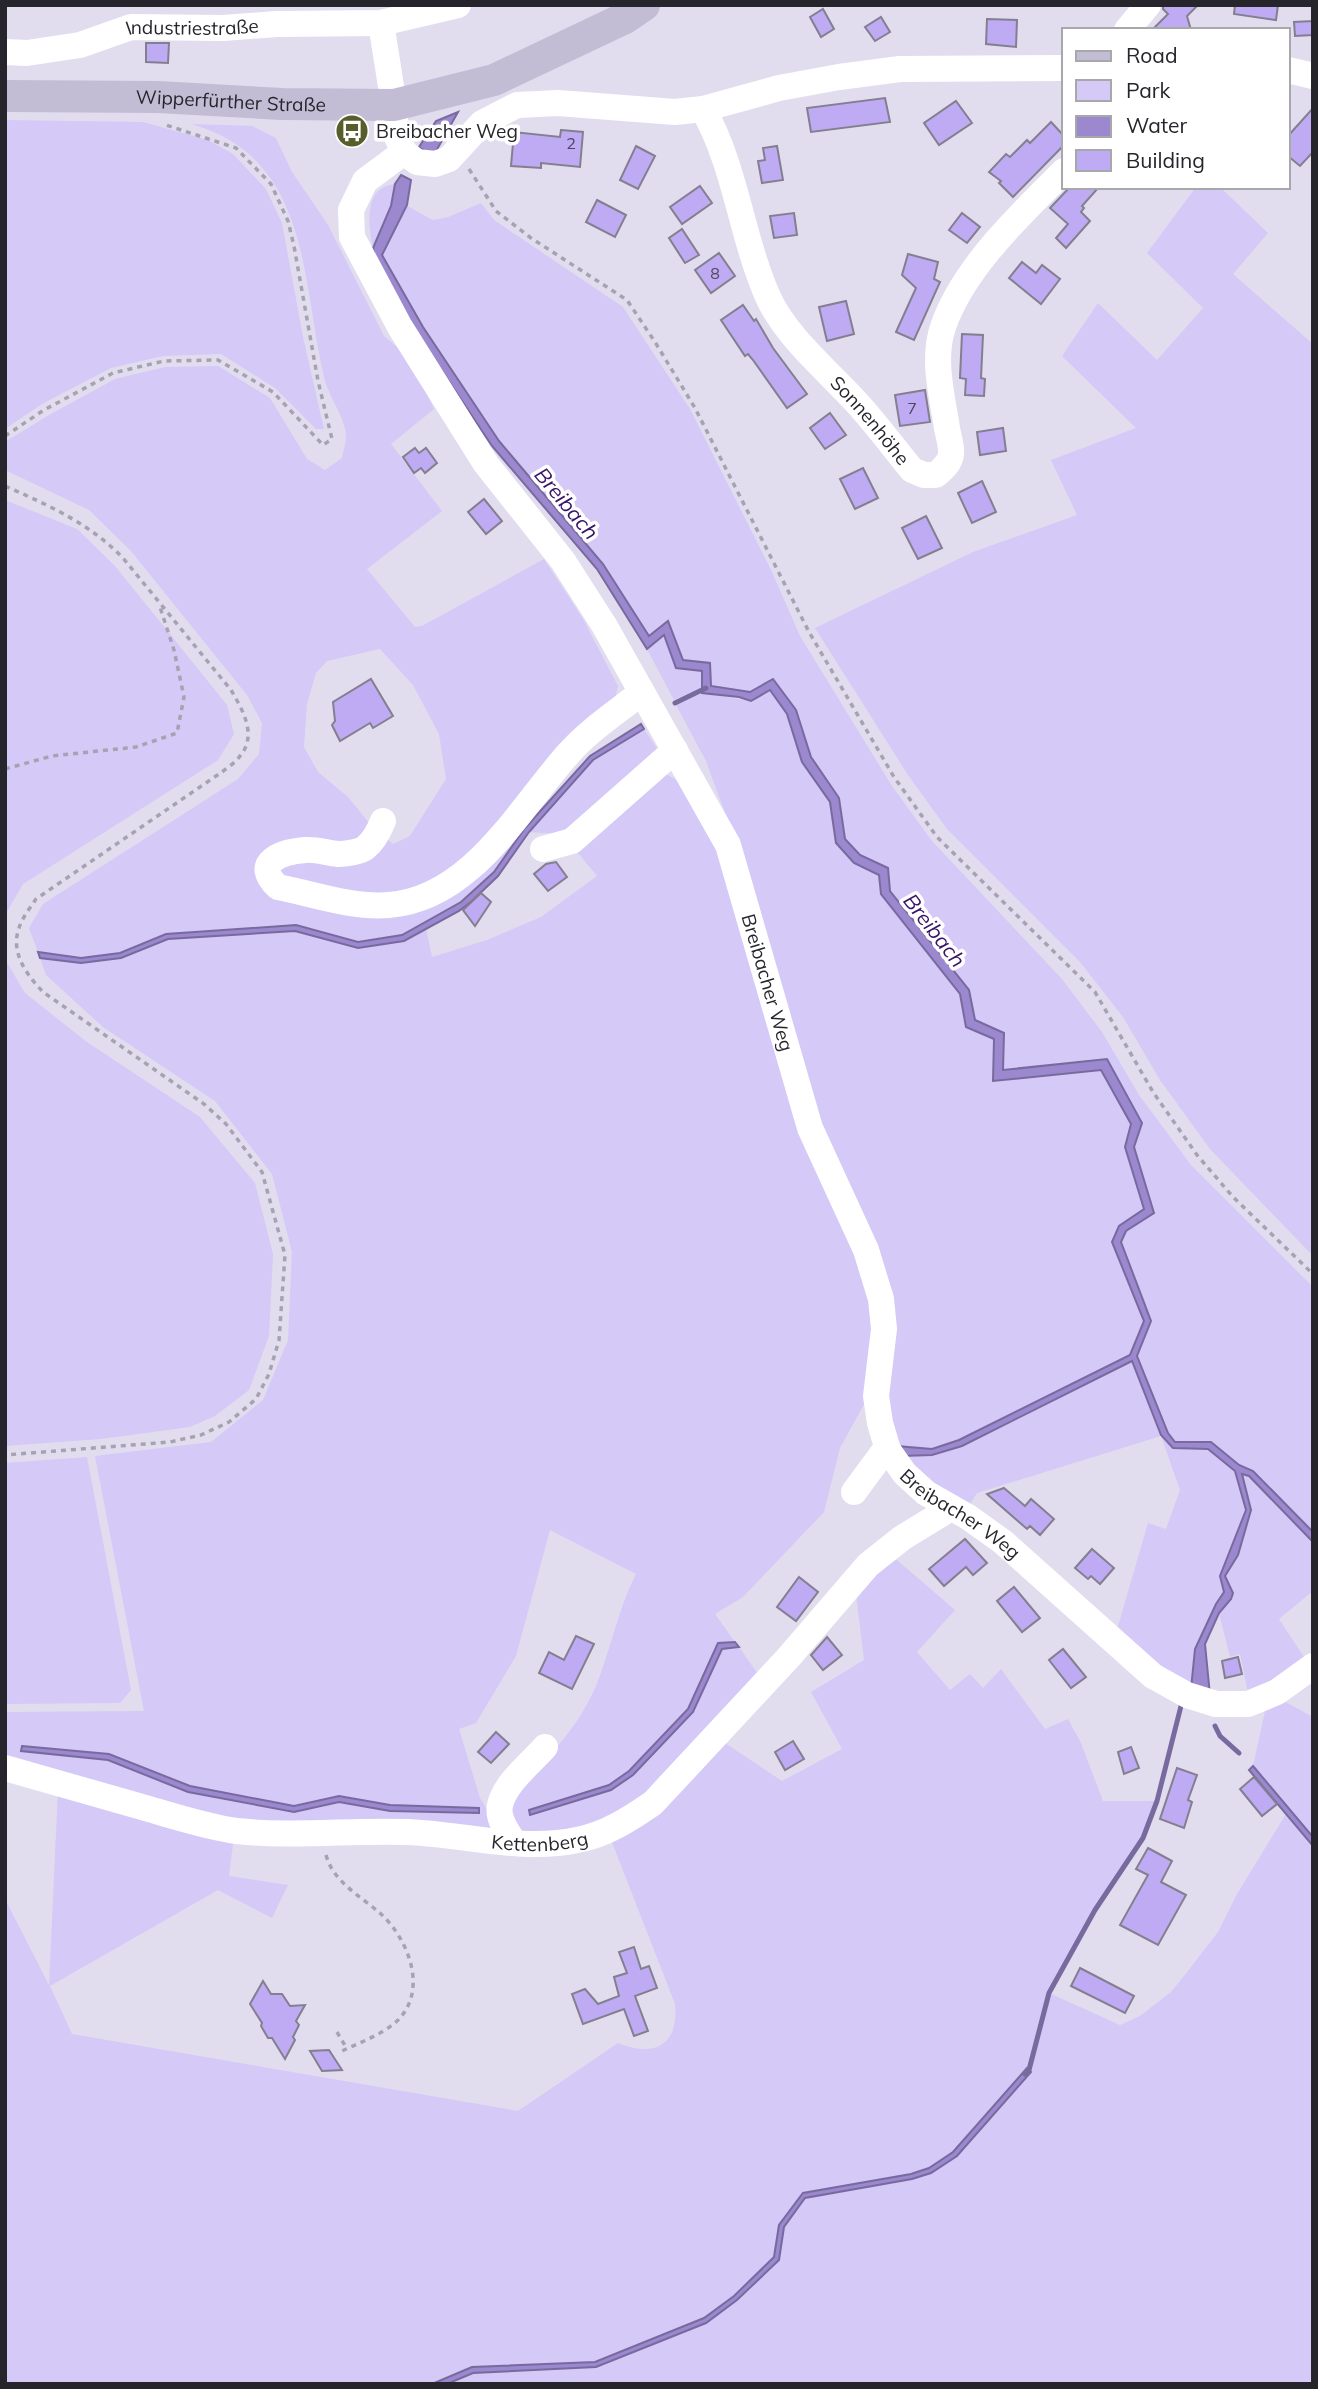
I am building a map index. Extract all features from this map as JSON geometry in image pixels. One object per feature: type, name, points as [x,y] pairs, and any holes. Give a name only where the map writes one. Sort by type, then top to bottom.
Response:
[{"type":"main road","name":"Wipperfürther Straße","points":[[5,96],[158,97],[282,104],[394,106],[494,80],[625,18],[645,5]]},
{"type":"street","name":"Industriestraße","points":[[5,52],[80,45],[131,27],[181,16],[319,15],[381,23],[458,5]]},
{"type":"street","points":[[1129,28],[1148,5]]},
{"type":"street","points":[[381,23],[396,135],[404,152],[417,162],[435,164],[449,159],[482,123],[517,105],[558,103],[675,113],[703,109],[779,88],[839,76],[900,69],[1062,68]]},
{"type":"street","points":[[1290,70],[1313,76]]},
{"type":"street","name":"Sonnenhöhe","points":[[703,109],[713,126],[726,160],[769,298],[790,330],[816,361],[858,404],[912,470],[924,475],[936,475],[946,467],[951,453],[939,377],[943,327],[962,289],[984,256],[1062,173]]},
{"type":"street","name":"Breibacher Weg","points":[[404,152],[365,181],[351,210],[352,237],[400,327],[486,464],[563,561],[604,625],[728,845],[810,1128],[866,1250],[881,1299],[884,1329],[876,1396],[888,1450],[905,1474],[926,1493],[1003,1542],[1153,1676],[1188,1695],[1216,1704],[1248,1704],[1277,1692],[1313,1666]]},
{"type":"street","points":[[383,821],[379,833],[364,849],[341,854],[306,850],[275,856],[268,869],[270,879],[278,887],[355,903],[389,905],[415,900],[434,892],[478,862],[568,754],[642,692]]},
{"type":"street","points":[[543,849],[572,841],[676,750]]},
{"type":"street","points":[[854,1492],[882,1454],[888,1450]]},
{"type":"street","name":"Kettenberg","points":[[5,1768],[235,1830],[407,1832],[514,1842],[578,1840],[630,1819],[653,1802],[788,1658],[868,1565],[902,1538],[951,1508]]},
{"type":"street","points":[[514,1842],[504,1827],[499,1807],[509,1787],[545,1747]]},
{"type":"path","points":[[5,436],[44,410],[113,373],[164,361],[218,360],[273,392],[323,445],[332,439],[318,381],[294,246],[288,221],[271,184],[236,148],[160,123]]},
{"type":"path","points":[[457,149],[496,211],[531,238],[627,300],[695,408],[809,632],[894,777],[937,837],[1095,992],[1147,1083],[1197,1155],[1233,1197],[1313,1274]]},
{"type":"path","points":[[5,486],[80,521],[106,540],[231,690],[245,714],[248,736],[242,755],[219,774],[36,899],[18,929],[18,951],[25,972],[43,992],[204,1104],[226,1124],[262,1172],[285,1255],[279,1340],[270,1374],[256,1399],[229,1422],[201,1435],[170,1442],[5,1455]]},
{"type":"path","points":[[5,769],[52,756],[136,747],[177,733],[184,697],[174,650],[159,602]]},
{"type":"path","points":[[331,1833],[326,1851],[335,1875],[396,1930],[408,1955],[413,1979],[412,1991],[404,2011],[396,2021],[340,2052]]},
{"type":"path","points":[[337,2032],[346,2049]]},
{"type":"green space","points":[[5,120],[143,122],[208,140],[233,154],[266,189],[282,223],[303,337],[324,429],[316,429],[275,388],[221,354],[163,356],[111,368],[42,404],[5,429]]},
{"type":"green space","points":[[191,124],[252,126],[276,138],[292,172],[328,225],[384,336],[409,357],[434,409],[391,444],[442,511],[367,569],[415,627],[422,626],[544,559],[583,619],[618,686],[614,703],[565,751],[486,849],[441,883],[413,894],[386,899],[356,898],[281,880],[275,867],[279,860],[306,854],[340,857],[368,852],[382,835],[393,844],[410,836],[446,779],[439,734],[413,685],[380,649],[327,661],[316,673],[307,704],[304,747],[318,772],[348,797],[374,829],[365,841],[349,849],[305,846],[270,854],[261,863],[260,870],[270,893],[361,908],[387,909],[413,905],[438,896],[465,881],[493,858],[511,839],[537,803],[542,809],[494,872],[461,902],[402,935],[358,942],[296,925],[166,934],[120,953],[81,958],[38,952],[29,928],[43,904],[238,779],[259,754],[262,723],[247,695],[131,551],[89,510],[5,470],[5,442],[115,379],[165,367],[218,366],[270,398],[307,459],[325,470],[342,458],[346,442],[343,423],[324,377],[303,262],[293,226],[279,192],[259,164],[230,140]]},
{"type":"green space","points":[[395,184],[391,206],[373,248],[369,218],[373,200],[377,192]]},
{"type":"green space","points":[[1195,189],[1222,189],[1268,233],[1233,274],[1313,344],[1313,1256],[1210,1149],[1160,1080],[1123,1017],[1080,962],[947,829],[908,775],[815,628],[973,552],[1077,515],[1051,460],[1136,428],[1062,356],[1098,303],[1157,360],[1203,308],[1147,253]]},
{"type":"green space","points":[[481,203],[494,220],[623,307],[690,409],[771,570],[800,636],[892,786],[932,841],[1062,979],[1102,1032],[1139,1095],[1191,1165],[1313,1287],[1313,1532],[1253,1471],[1239,1465],[1211,1442],[1175,1442],[1168,1433],[1137,1356],[1151,1320],[1121,1242],[1126,1231],[1153,1213],[1134,1147],[1142,1123],[1107,1059],[1003,1070],[1004,1033],[975,1020],[969,990],[890,890],[888,868],[860,855],[845,839],[839,798],[811,757],[796,710],[773,679],[750,692],[711,686],[710,663],[683,661],[668,621],[649,637],[603,564],[499,441],[423,327],[382,255],[407,206],[433,220],[448,217]]},
{"type":"green space","points":[[5,500],[77,529],[115,566],[227,705],[234,734],[218,760],[23,884],[5,915]]},
{"type":"green space","points":[[664,635],[676,668],[702,671],[702,687],[674,700],[647,649]]},
{"type":"green space","points":[[770,690],[787,714],[802,762],[830,802],[836,843],[854,863],[879,874],[881,894],[960,994],[966,1027],[994,1039],[993,1081],[1101,1069],[1131,1124],[1125,1147],[1144,1210],[1119,1226],[1112,1242],[1144,1321],[1130,1355],[959,1440],[932,1449],[896,1446],[887,1420],[890,1330],[818,1123],[732,832],[706,761],[676,705],[702,693],[751,701]]},
{"type":"green space","points":[[644,729],[658,750],[560,834],[529,832],[593,760]]},
{"type":"green space","points":[[665,774],[681,784],[695,801],[715,838],[874,1303],[868,1397],[840,1448],[824,1512],[743,1597],[715,1614],[735,1642],[718,1643],[688,1709],[629,1771],[609,1785],[530,1809],[530,1815],[611,1790],[693,1712],[722,1648],[739,1647],[760,1677],[649,1797],[574,1834],[239,1826],[5,1764],[5,1712],[144,1711],[95,1456],[211,1442],[263,1400],[288,1340],[292,1252],[272,1174],[215,1101],[103,1027],[46,975],[40,958],[81,963],[121,958],[168,939],[296,931],[358,948],[404,941],[426,928],[432,957],[487,940],[541,917],[597,876],[573,847]],"holes":[[[550,1530],[636,1574],[624,1601],[596,1686],[586,1706],[563,1740],[488,1811],[480,1798],[459,1729],[476,1723],[516,1656]],[[21,1751],[109,1754],[190,1786],[294,1806],[339,1796],[390,1805],[479,1808],[390,1811],[339,1802],[294,1812],[188,1792],[108,1760]]]},
{"type":"green space","points":[[5,959],[25,993],[87,1042],[200,1117],[255,1183],[273,1254],[269,1336],[249,1390],[215,1416],[190,1427],[101,1439],[5,1446]]},
{"type":"green space","points":[[1132,1361],[1161,1435],[1173,1448],[1208,1449],[1236,1471],[1246,1510],[1220,1576],[1224,1592],[1216,1604],[1191,1689],[1116,1633],[1148,1523],[1166,1529],[1180,1490],[1161,1436],[977,1493],[968,1507],[943,1494],[902,1456],[932,1455],[962,1446]]},
{"type":"green space","points":[[87,1457],[131,1690],[120,1703],[5,1704],[5,1463]]},
{"type":"green space","points":[[1242,1474],[1249,1476],[1313,1542],[1313,1591],[1279,1619],[1308,1663],[1249,1697],[1240,1654],[1230,1657],[1219,1613],[1231,1596],[1225,1576],[1238,1555],[1251,1510]]},
{"type":"green space","points":[[890,1554],[955,1610],[917,1652],[950,1690],[970,1674],[983,1688],[1001,1669],[1045,1729],[1068,1719],[1081,1743],[1103,1801],[1157,1801],[1143,1838],[1095,1910],[1049,1993],[1120,2025],[1140,2016],[1171,1992],[1218,1932],[1237,1894],[1286,1814],[1312,1845],[1313,2384],[447,2384],[473,2373],[596,2367],[706,2323],[737,2300],[779,2260],[784,2227],[805,2198],[912,2179],[957,2156],[1031,2072],[1027,2068],[953,2152],[929,2168],[911,2174],[803,2193],[779,2225],[774,2257],[734,2296],[704,2318],[595,2362],[472,2367],[432,2384],[5,2384],[5,1899],[49,1985],[58,1789],[234,1836],[229,1876],[288,1885],[272,1918],[218,1890],[50,1986],[72,2034],[518,2111],[618,2043],[643,2049],[653,2048],[662,2045],[668,2038],[673,2030],[675,2004],[610,1837],[719,1739],[782,1781],[842,1749],[811,1692],[864,1660],[855,1586]]},
{"type":"green space","points":[[1282,1700],[1313,1717],[1313,1837],[1253,1766],[1265,1711]]},
{"type":"water","points":[[458,112],[435,153],[426,152],[419,147],[436,121]]},
{"type":"water","points":[[401,175],[411,180],[407,205],[382,255],[423,327],[499,441],[603,564],[649,636],[668,621],[683,660],[710,663],[711,686],[750,692],[773,679],[796,710],[811,757],[839,798],[845,839],[860,855],[888,868],[890,891],[969,990],[975,1020],[1004,1033],[1003,1070],[1107,1059],[1142,1123],[1134,1147],[1154,1213],[1126,1231],[1121,1242],[1151,1321],[1137,1356],[1168,1433],[1175,1442],[1211,1442],[1239,1465],[1253,1471],[1313,1532],[1313,1542],[1249,1476],[1242,1474],[1251,1510],[1238,1555],[1225,1576],[1233,1593],[1231,1599],[1219,1613],[1205,1644],[1210,1695],[1191,1689],[1195,1649],[1224,1592],[1220,1576],[1246,1510],[1235,1471],[1208,1449],[1173,1448],[1161,1435],[1132,1361],[962,1446],[932,1455],[902,1456],[896,1446],[932,1449],[959,1440],[1130,1355],[1144,1321],[1112,1242],[1119,1226],[1144,1209],[1125,1147],[1131,1124],[1101,1070],[993,1081],[994,1039],[966,1027],[960,994],[881,894],[879,875],[854,863],[836,843],[830,802],[802,762],[787,714],[770,690],[751,701],[702,693],[702,671],[676,668],[664,635],[647,649],[597,569],[492,446],[416,332],[376,261],[373,248],[391,206],[395,184]]},
{"type":"water","points":[[641,724],[644,729],[593,760],[529,832],[498,876],[472,901],[404,941],[358,948],[295,931],[168,939],[121,958],[81,963],[40,958],[38,952],[81,958],[120,953],[166,934],[296,925],[358,942],[402,935],[461,902],[494,872],[525,828],[590,756]]},
{"type":"water","points":[[735,1642],[739,1647],[722,1649],[693,1712],[633,1775],[611,1790],[530,1815],[529,1810],[609,1785],[629,1771],[688,1709],[718,1643]]},
{"type":"water","points":[[22,1746],[109,1754],[190,1786],[294,1806],[339,1796],[390,1805],[479,1808],[479,1813],[390,1811],[339,1802],[294,1812],[188,1792],[108,1760],[21,1751]]},
{"type":"water","points":[[1253,1766],[1313,1837],[1313,1846],[1249,1770]]},
{"type":"water","points":[[1027,2068],[1031,2072],[957,2156],[931,2173],[912,2179],[805,2198],[784,2227],[779,2260],[737,2300],[706,2323],[596,2367],[473,2373],[447,2384],[432,2384],[472,2367],[595,2362],[704,2318],[734,2296],[774,2257],[779,2225],[803,2193],[911,2174],[929,2168],[953,2152]]},
{"type":"building","points":[[1163,5],[1198,5],[1187,16],[1190,28],[1154,28],[1168,14]]},
{"type":"building","points":[[1235,5],[1278,5],[1276,20],[1234,14]]},
{"type":"building","points":[[823,9],[834,29],[821,37],[810,17]]},
{"type":"building","points":[[881,17],[890,32],[875,41],[865,27]]},
{"type":"building","points":[[987,19],[1017,20],[1016,47],[986,44]]},
{"type":"building","points":[[1313,21],[1313,35],[1295,36],[1294,22]]},
{"type":"building","points":[[146,43],[169,43],[168,63],[146,62]]},
{"type":"building","points":[[885,98],[890,122],[811,132],[807,108]]},
{"type":"building","points":[[956,101],[972,123],[939,145],[924,123]]},
{"type":"building","points":[[1313,108],[1313,152],[1300,166],[1290,158],[1290,134]]},
{"type":"building","points":[[1051,122],[1062,134],[1062,147],[1013,197],[999,183],[1001,181],[989,172],[1006,154],[1010,157],[1027,140],[1030,143]]},
{"type":"building","points":[[561,130],[583,132],[580,167],[541,163],[541,168],[511,166],[514,132],[560,137]]},
{"type":"building","points":[[636,146],[655,156],[638,189],[620,180]]},
{"type":"building","points":[[777,146],[783,180],[762,183],[758,161],[765,160],[763,148]]},
{"type":"building","points":[[700,186],[712,203],[682,224],[670,207]]},
{"type":"building","points":[[1068,189],[1097,189],[1082,206],[1084,208],[1081,212],[1090,221],[1066,248],[1056,238],[1068,224],[1050,208]]},
{"type":"building","points":[[597,200],[626,215],[615,237],[586,222]]},
{"type":"building","points":[[794,213],[797,235],[774,238],[770,216]]},
{"type":"building","points":[[962,213],[980,227],[967,243],[949,230]]},
{"type":"building","points":[[682,229],[699,255],[685,263],[669,238]]},
{"type":"building","points":[[719,253],[735,276],[711,293],[695,270]]},
{"type":"building","points":[[908,254],[938,262],[934,279],[940,282],[914,340],[896,332],[916,288],[902,275]]},
{"type":"building","points":[[1022,262],[1036,273],[1042,265],[1060,279],[1041,304],[1009,278]]},
{"type":"building","points":[[846,301],[854,334],[827,341],[819,307]]},
{"type":"building","points":[[743,305],[754,321],[756,319],[773,348],[807,394],[787,408],[753,360],[748,354],[745,356],[721,320]]},
{"type":"building","points":[[962,334],[983,335],[981,378],[985,379],[984,396],[965,395],[966,379],[960,378]]},
{"type":"building","points":[[925,390],[930,422],[900,426],[895,395]]},
{"type":"building","points":[[830,413],[846,435],[825,449],[810,428]]},
{"type":"building","points":[[1003,428],[1006,451],[980,455],[977,432]]},
{"type":"building","points":[[415,448],[419,453],[426,448],[437,463],[425,473],[421,468],[414,473],[403,457]]},
{"type":"building","points":[[863,468],[878,498],[855,509],[840,479]]},
{"type":"building","points":[[982,481],[996,512],[972,523],[958,493]]},
{"type":"building","points":[[484,499],[502,521],[486,534],[468,512]]},
{"type":"building","points":[[926,516],[942,548],[918,559],[902,528]]},
{"type":"building","points":[[371,679],[393,716],[373,728],[370,723],[340,741],[332,725],[335,721],[333,702]]},
{"type":"building","points":[[556,862],[567,877],[548,891],[534,874],[546,864]]},
{"type":"building","points":[[481,893],[491,902],[475,926],[463,910]]},
{"type":"building","points":[[1004,1488],[1025,1506],[1031,1499],[1054,1519],[1040,1535],[1030,1526],[1027,1529],[987,1494]]},
{"type":"building","points":[[965,1539],[987,1563],[973,1575],[966,1567],[944,1586],[929,1569]]},
{"type":"building","points":[[1092,1549],[1114,1568],[1100,1584],[1091,1576],[1088,1579],[1075,1568]]},
{"type":"building","points":[[799,1577],[818,1592],[796,1621],[777,1607]]},
{"type":"building","points":[[1014,1587],[1040,1618],[1022,1632],[997,1601]]},
{"type":"building","points":[[576,1636],[594,1644],[572,1689],[539,1673],[549,1652],[564,1660]]},
{"type":"building","points":[[827,1637],[842,1655],[823,1670],[811,1655]]},
{"type":"building","points":[[1063,1649],[1086,1677],[1071,1688],[1049,1660]]},
{"type":"building","points":[[1238,1657],[1242,1674],[1225,1678],[1222,1661]]},
{"type":"building","points":[[496,1732],[509,1744],[491,1763],[478,1752]]},
{"type":"building","points":[[793,1741],[804,1759],[785,1770],[775,1752]]},
{"type":"building","points":[[1131,1747],[1139,1768],[1124,1774],[1118,1752]]},
{"type":"building","points":[[1177,1768],[1197,1775],[1188,1800],[1192,1802],[1184,1828],[1160,1819]]},
{"type":"building","points":[[1254,1777],[1277,1804],[1262,1816],[1240,1789]]},
{"type":"building","points":[[1148,1848],[1172,1861],[1161,1882],[1186,1895],[1158,1945],[1120,1925],[1148,1875],[1136,1869]]},
{"type":"building","points":[[634,1947],[641,1969],[649,1966],[657,1988],[635,1996],[648,2031],[634,2036],[624,2009],[583,2024],[572,1994],[585,1989],[598,2004],[619,1996],[614,1977],[627,1973],[619,1952]]},
{"type":"building","points":[[1080,1968],[1134,1996],[1125,2013],[1071,1986]]},
{"type":"building","points":[[263,1981],[271,1994],[282,1994],[290,2006],[305,2005],[296,2021],[299,2025],[293,2037],[295,2040],[285,2059],[272,2038],[268,2038],[250,2004]]},
{"type":"building","points":[[329,2050],[342,2070],[322,2071],[310,2051]]},
{"type":"waterway","points":[[675,703],[706,688]]},
{"type":"waterway","points":[[1025,2074],[1029,2070],[1049,1993],[1095,1910],[1143,1838],[1157,1801],[1182,1702]]},
{"type":"waterway","points":[[1215,1726],[1220,1736],[1239,1753]]},
{"type":"place","name":"Breibacher Weg","points":[[352,131]]},
{"type":"water label","name":"Breibach","points":[[567,503]]},
{"type":"water label","name":"Breibach","points":[[935,930]]}]
